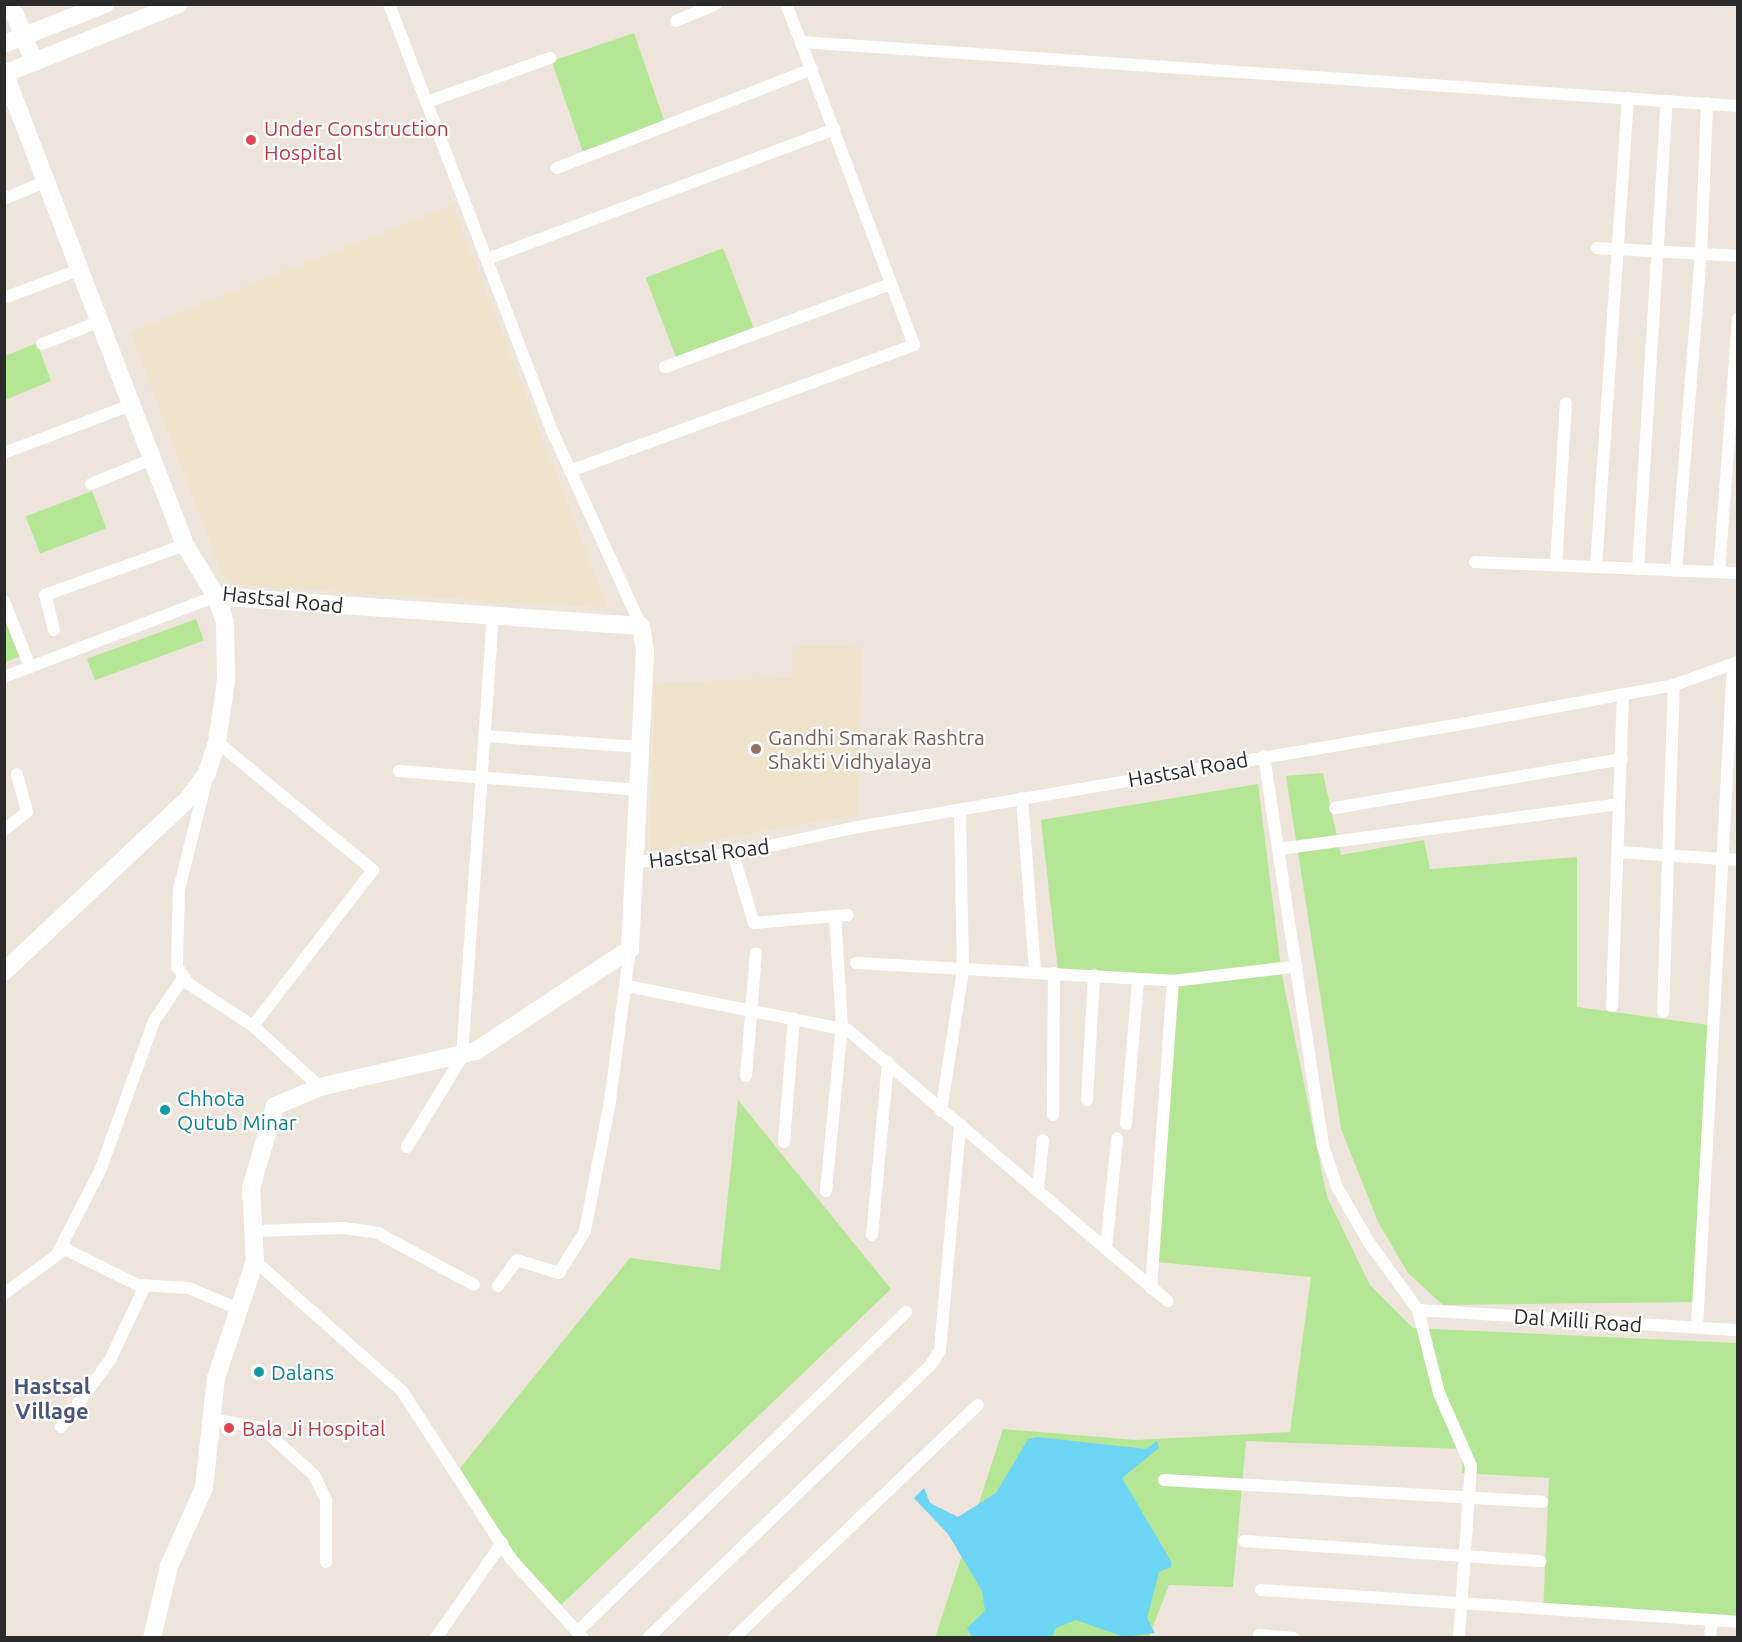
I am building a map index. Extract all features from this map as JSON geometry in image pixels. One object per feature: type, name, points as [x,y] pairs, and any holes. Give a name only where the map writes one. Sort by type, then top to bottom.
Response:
[{"type":"street","points":[[4,44],[105,4]]},
{"type":"street","points":[[5,73],[179,4]]},
{"type":"street","points":[[389,4],[570,471],[641,626]]},
{"type":"street","points":[[676,21],[717,4]]},
{"type":"street","points":[[570,471],[907,351],[914,345],[913,332],[891,284],[786,4]]},
{"type":"street","points":[[12,7],[34,62]]},
{"type":"street","points":[[801,42],[1737,106]]},
{"type":"street","points":[[427,102],[550,58]]},
{"type":"street","points":[[557,168],[812,69]]},
{"type":"street","name":"Hastsal Road","points":[[5,73],[8,102],[44,182],[185,545],[216,596],[493,618],[641,626],[641,747],[630,949]]},
{"type":"street","points":[[1596,567],[1628,98]]},
{"type":"street","points":[[1638,569],[1667,101]]},
{"type":"street","points":[[1676,570],[1701,254],[1707,104]]},
{"type":"street","points":[[487,259],[834,129]]},
{"type":"street","points":[[4,199],[44,182]]},
{"type":"street","points":[[1597,248],[1737,256]]},
{"type":"street","points":[[4,298],[78,270]]},
{"type":"street","points":[[665,367],[891,284]]},
{"type":"street","points":[[1719,572],[1737,319]]},
{"type":"street","points":[[42,344],[98,322]]},
{"type":"street","points":[[1556,565],[1566,403]]},
{"type":"street","points":[[4,453],[131,405]]},
{"type":"street","points":[[90,484],[152,459]]},
{"type":"street","points":[[54,630],[45,595],[185,545]]},
{"type":"street","points":[[1475,561],[1737,573]]},
{"type":"street","points":[[4,677],[216,596],[225,622],[226,681],[217,742],[207,773],[179,889],[176,955],[183,978],[253,1026],[320,1087]]},
{"type":"street","points":[[4,601],[30,667]]},
{"type":"street","points":[[407,1147],[462,1057],[493,618]]},
{"type":"street","points":[[1697,1327],[1735,663]]},
{"type":"street","name":"Hastsal Road","points":[[634,862],[733,854],[1022,798],[1674,685],[1735,663]]},
{"type":"street","points":[[1664,1012],[1671,856],[1674,685]]},
{"type":"street","points":[[1612,1006],[1623,694]]},
{"type":"street","points":[[484,736],[641,747]]},
{"type":"street","points":[[217,742],[373,870],[253,1026]]},
{"type":"street","points":[[1264,756],[1292,967],[1329,1167],[1368,1241],[1418,1310],[1439,1394],[1468,1453],[1469,1498],[1459,1638]]},
{"type":"street","points":[[1335,808],[1622,759]]},
{"type":"street","points":[[399,771],[639,790]]},
{"type":"street","points":[[4,972],[189,799],[207,773]]},
{"type":"street","points":[[4,830],[27,812],[17,774]]},
{"type":"street","points":[[1022,798],[1035,972]]},
{"type":"street","points":[[1278,849],[1620,804]]},
{"type":"street","points":[[941,1110],[963,970],[960,810]]},
{"type":"street","points":[[1618,852],[1737,860]]},
{"type":"street","points":[[733,854],[754,923],[841,916],[842,1026],[826,1191]]},
{"type":"street","points":[[152,1638],[169,1566],[204,1488],[210,1419],[236,1308],[255,1261],[251,1231],[251,1188],[269,1116],[286,1098],[320,1087],[462,1057],[630,949]]},
{"type":"street","points":[[498,1286],[517,1260],[559,1273],[585,1231],[627,986],[630,949]]},
{"type":"street","points":[[746,1076],[756,953]]},
{"type":"street","points":[[856,963],[1173,981],[1292,967]]},
{"type":"street","points":[[1053,1115],[1054,973]]},
{"type":"street","points":[[1087,1100],[1094,975]]},
{"type":"street","points":[[4,1294],[59,1250],[100,1171],[154,1021],[183,978]]},
{"type":"street","points":[[1126,1124],[1138,980]]},
{"type":"street","points":[[1151,1288],[1173,981]]},
{"type":"street","points":[[627,986],[842,1026],[888,1062],[941,1110],[1167,1301]]},
{"type":"street","points":[[784,1142],[794,1018]]},
{"type":"street","points":[[872,1235],[888,1062]]},
{"type":"street","points":[[648,1638],[930,1366],[940,1350],[960,1124]]},
{"type":"street","points":[[1106,1249],[1117,1139]]},
{"type":"street","points":[[1038,1190],[1043,1140]]},
{"type":"street","points":[[251,1231],[344,1228],[378,1233],[474,1284]]},
{"type":"street","points":[[59,1250],[145,1286],[189,1288],[236,1308]]},
{"type":"street","points":[[255,1261],[402,1391],[502,1544],[580,1635],[906,1312]]},
{"type":"street","points":[[61,1427],[110,1360],[145,1286]]},
{"type":"street","name":"Dal Milli Road","points":[[1418,1310],[1737,1330]]},
{"type":"street","points":[[734,1638],[978,1405]]},
{"type":"street","points":[[210,1419],[262,1428],[314,1476],[326,1500],[326,1562]]},
{"type":"street","points":[[1164,1480],[1542,1502]]},
{"type":"street","points":[[1244,1541],[1465,1554],[1540,1562]]},
{"type":"street","points":[[436,1638],[502,1544]]},
{"type":"street","points":[[1262,1590],[1737,1622]]},
{"type":"street","points":[[1710,1638],[1712,1620]]},
{"type":"street","points":[[1259,1635],[1294,1638]]},
{"type":"shaded area","points":[[453,205],[608,608],[235,585],[222,574],[130,332]]},
{"type":"shaded area","name":"Gandhi Smarak Rashtra Shakti Vidhyalaya","points":[[793,645],[862,647],[858,814],[649,852],[655,683],[791,678]]},
{"type":"green space","points":[[634,33],[665,123],[583,151],[552,61]]},
{"type":"green space","points":[[723,248],[753,327],[676,357],[646,278]]},
{"type":"green space","points":[[37,343],[51,381],[5,400],[5,356]]},
{"type":"green space","points":[[92,491],[106,528],[40,554],[26,516]]},
{"type":"green space","points":[[4,589],[29,653],[5,662],[4,662]]},
{"type":"green space","points":[[196,619],[204,641],[95,680],[87,659]]},
{"type":"green space","points":[[1323,773],[1341,855],[1424,840],[1430,869],[1577,857],[1577,1007],[1708,1025],[1696,1302],[1443,1305],[1408,1273],[1378,1222],[1341,1129],[1286,776]]},
{"type":"green space","points":[[1258,784],[1282,975],[1327,1197],[1370,1285],[1413,1328],[1737,1343],[1737,1618],[1543,1613],[1549,1478],[1462,1473],[1463,1449],[1246,1441],[1233,1587],[1169,1585],[1149,1637],[935,1638],[1003,1429],[1136,1440],[1290,1432],[1311,1277],[1157,1262],[1173,987],[1059,980],[1041,820]]},
{"type":"green space","points":[[738,1100],[891,1289],[561,1605],[518,1566],[460,1468],[630,1258],[720,1270]]},
{"type":"water","points":[[1037,1437],[1146,1449],[1157,1441],[1159,1448],[1122,1478],[1171,1561],[1171,1567],[1159,1572],[1147,1618],[1155,1633],[1124,1637],[1076,1620],[1056,1628],[1052,1637],[972,1637],[967,1628],[985,1611],[982,1591],[948,1534],[914,1498],[924,1488],[930,1503],[958,1517],[996,1493],[1028,1439]]},
{"type":"place","name":"Under Construction Hospital","points":[[251,140]]},
{"type":"place","name":"Gandhi Smarak Rashtra Shakti Vidhyalaya","points":[[756,749]]},
{"type":"place","name":"Chhota Qutub Minar","points":[[165,1110]]},
{"type":"place","name":"Dalans","points":[[259,1372]]},
{"type":"place","name":"Bala Ji Hospital","points":[[229,1428]]},
{"type":"district","name":"Hastsal Village","points":[[52,1398]]}]
